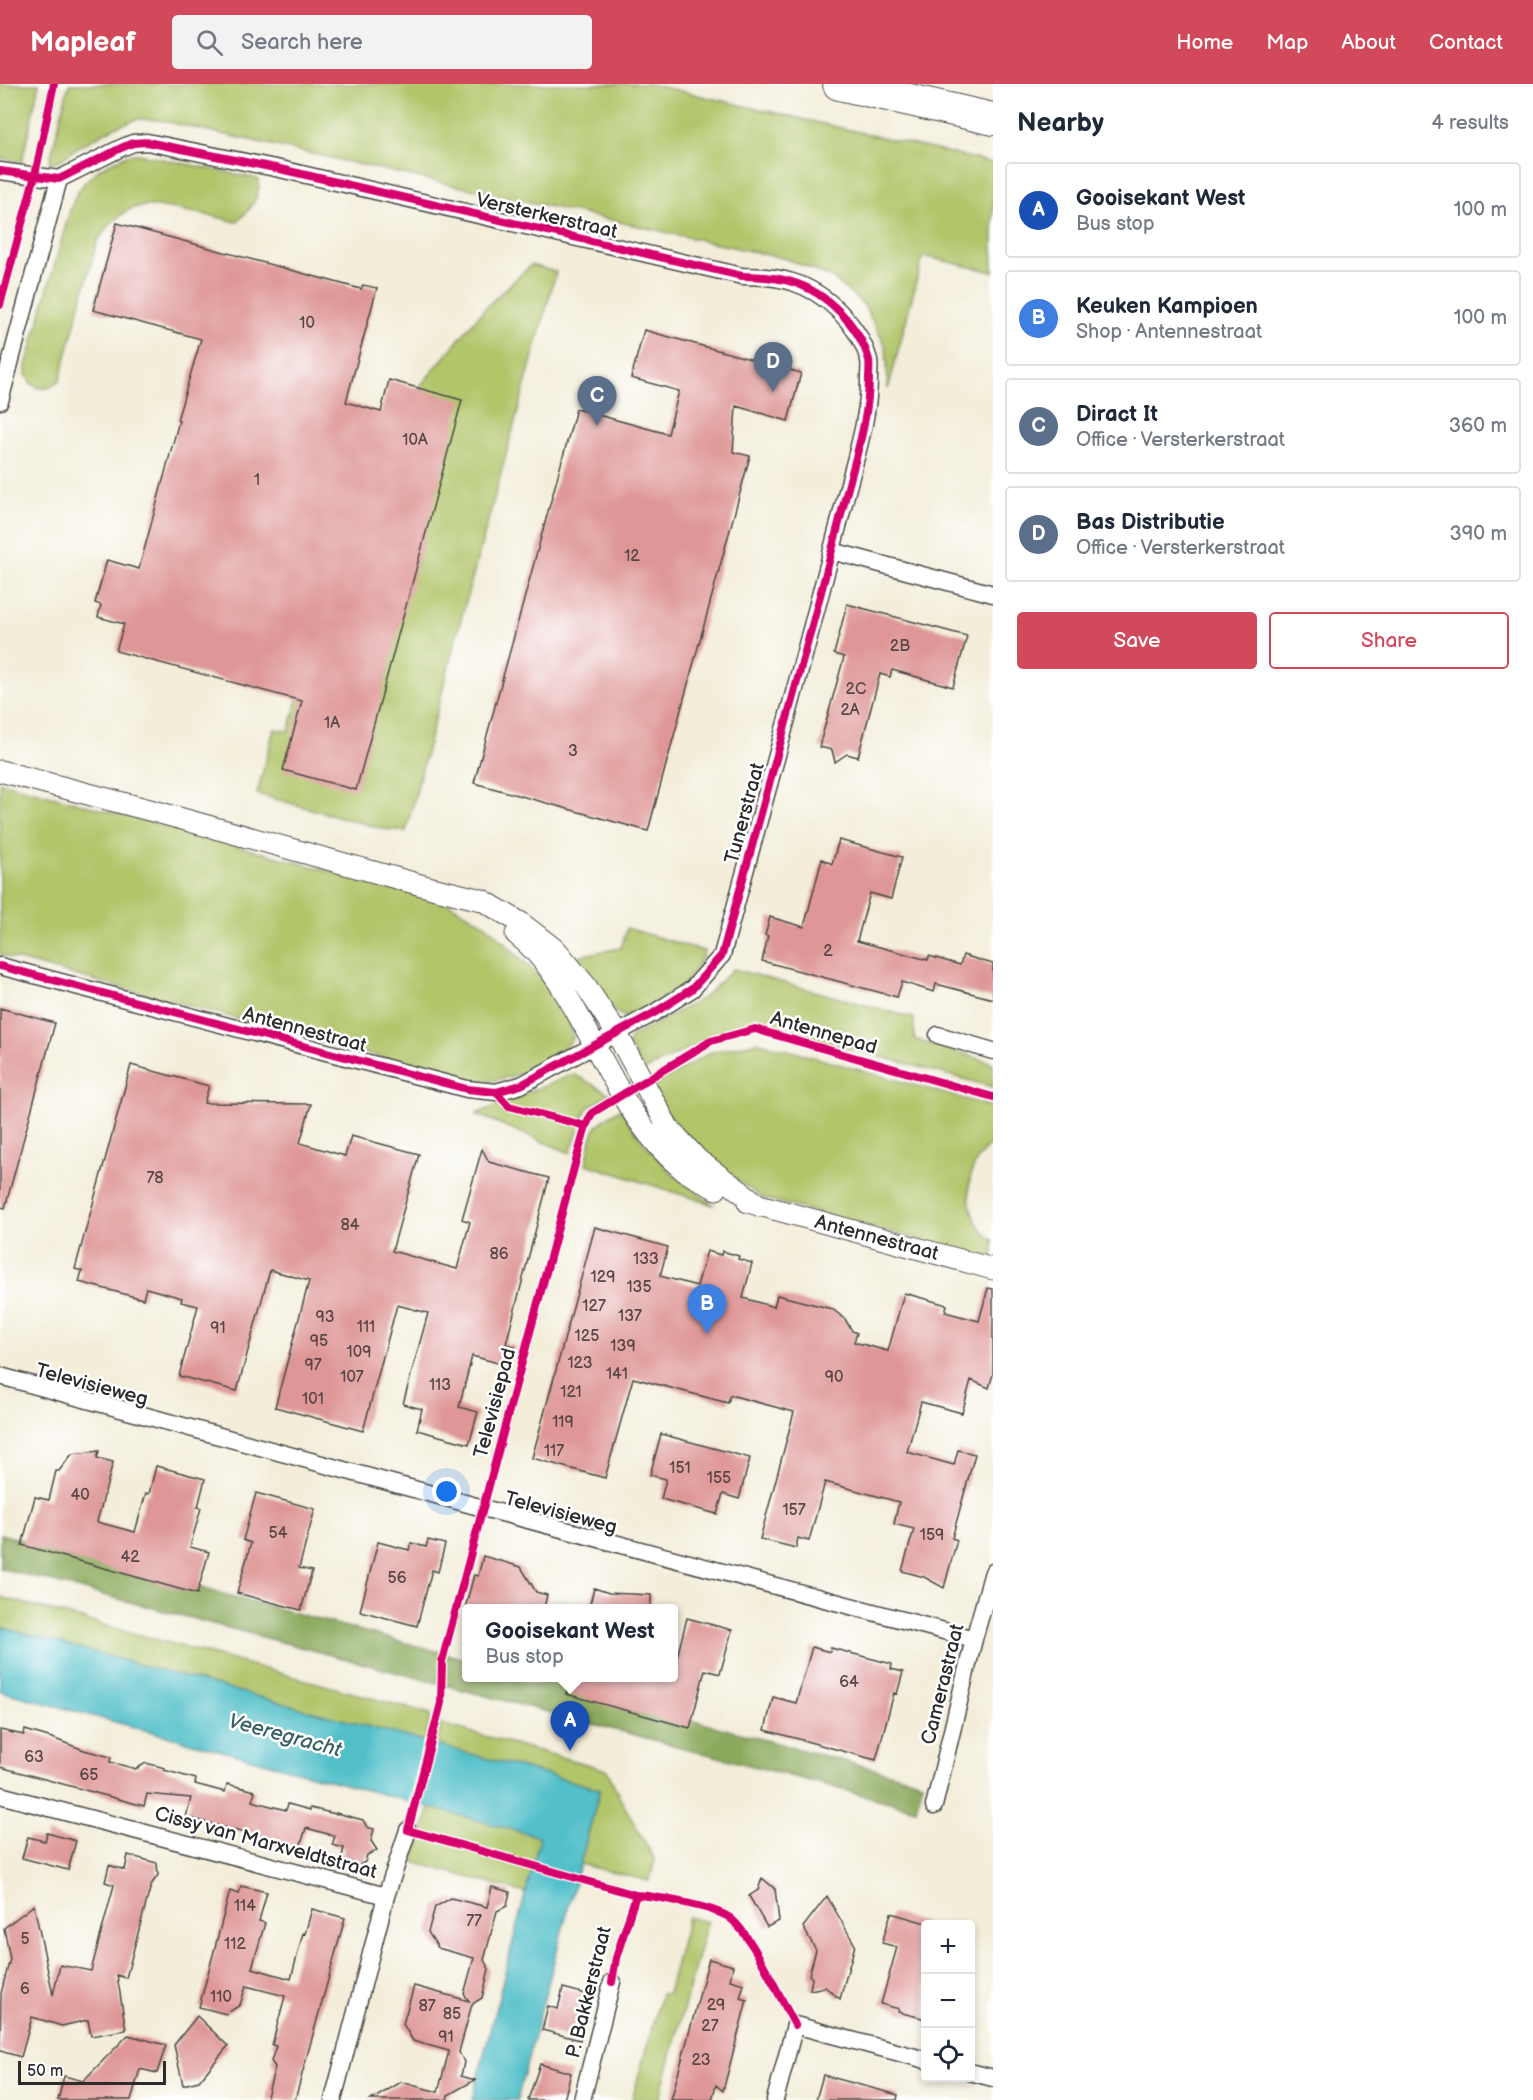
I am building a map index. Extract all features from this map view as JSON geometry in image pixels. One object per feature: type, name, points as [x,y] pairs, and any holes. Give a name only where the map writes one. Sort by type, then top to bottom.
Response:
[{"type":"highway","points":[[839,84],[993,119]]},
{"type":"street","name":"Versterkerstraat","points":[[59,179],[121,148],[133,143],[147,142],[280,169],[742,276],[769,277],[792,282],[813,291],[839,311],[857,335],[869,362],[869,395],[864,423],[832,551]]},
{"type":"street","points":[[0,171],[59,179],[0,401]]},
{"type":"street","points":[[832,551],[993,594]]},
{"type":"street","name":"Tunerstraat","points":[[616,1034],[692,989],[722,955],[832,551]]},
{"type":"street","name":"Antennestraat","points":[[0,771],[482,900],[521,923],[556,951],[586,986],[616,1034],[668,1127],[698,1160],[760,1206]]},
{"type":"street","name":"Antennestraat","points":[[432,888],[486,912],[519,936],[549,967],[622,1096],[653,1139],[682,1168],[725,1194],[760,1206],[993,1269]]},
{"type":"street","name":"Antennestraat","points":[[0,966],[467,1089],[496,1092],[522,1085],[616,1034]]},
{"type":"street","points":[[938,1035],[993,1051]]},
{"type":"street","name":"Televisieweg","points":[[0,1376],[974,1639]]},
{"type":"street","name":"Camerastraat","points":[[934,1806],[974,1639],[993,1572]]},
{"type":"street","name":"Cissy van Marxveldtstraat","points":[[0,1795],[386,1896],[333,2100]]},
{"type":"street","points":[[386,1896],[408,1830]]},
{"type":"street","name":"P. Bakkerstraat","points":[[582,2100],[612,1982]]},
{"type":"street","points":[[775,2100],[795,2025],[921,2059]]},
{"type":"street","points":[[975,2073],[993,2078]]},
{"type":"green space","points":[[0,84],[39,84],[22,162],[0,158]]},
{"type":"green space","points":[[69,84],[650,84],[993,163],[993,272],[923,256],[888,389],[886,347],[864,305],[831,277],[787,259],[159,120],[137,119],[115,127],[78,147],[62,159],[49,164]]},
{"type":"green space","points":[[138,154],[254,178],[259,180],[258,193],[250,209],[236,222],[157,206],[135,208],[116,219],[97,242],[60,379],[49,387],[37,387],[28,380],[26,366],[77,193],[85,182],[101,168],[127,155]]},
{"type":"green space","points":[[531,265],[556,272],[458,630],[406,831],[383,829],[257,794],[274,729],[289,731],[357,477],[392,420],[485,308]]},
{"type":"green space","points":[[0,782],[448,903],[485,924],[541,978],[564,1009],[573,1038],[543,1064],[517,1075],[477,1083],[0,955]]},
{"type":"green space","points":[[627,928],[704,951],[702,959],[682,988],[625,1017],[613,1011],[577,956],[621,948]]},
{"type":"green space","points":[[733,969],[914,1018],[914,1039],[993,1063],[993,1087],[756,1023],[706,1039],[644,1071],[628,1045],[631,1037],[703,998]]},
{"type":"green space","points":[[759,1042],[993,1107],[993,1143],[982,1152],[975,1164],[970,1177],[969,1192],[970,1206],[975,1219],[982,1231],[993,1240],[993,1259],[762,1198],[708,1159],[670,1119],[652,1087],[711,1052]]},
{"type":"green space","points":[[573,1074],[610,1094],[587,1108],[570,1153],[476,1114]]},
{"type":"green space","points":[[620,1109],[642,1141],[673,1175],[714,1205],[586,1164],[597,1126]]},
{"type":"green space","points":[[0,1534],[462,1658],[462,1682],[549,1682],[923,1782],[916,1809],[0,1568]]},
{"type":"green space","points":[[0,1597],[431,1714],[424,1742],[0,1627]]},
{"type":"green space","points":[[441,1724],[607,1770],[655,1860],[649,1881],[580,1864],[600,1789],[436,1745]]},
{"type":"green space","points":[[430,1807],[541,1837],[526,1893],[413,1862]]},
{"type":"green space","points":[[688,1917],[707,1922],[659,2100],[632,2100],[661,1994],[668,1994]]},
{"type":"water","name":"Veeregracht","points":[[0,1627],[600,1789],[517,2100],[472,2100],[540,1837],[0,1691]]},
{"type":"pier","points":[[425,1739],[437,1742],[420,1807],[408,1804]]},
{"type":"building","points":[[117,223],[361,289],[363,285],[377,288],[346,402],[381,412],[389,380],[462,400],[356,790],[283,770],[302,701],[116,651],[124,624],[98,617],[101,605],[95,603],[107,560],[139,569],[179,421],[177,420],[201,339],[93,310]]},
{"type":"building","points":[[644,330],[801,373],[788,421],[736,406],[733,452],[750,456],[648,831],[474,783],[576,409],[668,434],[679,391],[631,378]]},
{"type":"building","points":[[847,604],[967,636],[953,687],[892,670],[890,677],[880,674],[858,757],[847,754],[835,762],[832,750],[819,747],[844,657],[834,654]]},
{"type":"building","points":[[839,840],[902,857],[891,899],[870,893],[857,941],[928,960],[929,956],[960,965],[963,955],[993,964],[993,999],[936,984],[934,992],[902,982],[897,997],[762,961],[770,917],[804,927],[822,859],[832,864]]},
{"type":"building","points":[[0,1008],[55,1023],[5,1208],[0,1207]]},
{"type":"building","points":[[131,1065],[209,1086],[204,1103],[311,1104],[300,1143],[345,1156],[351,1136],[419,1154],[392,1251],[457,1269],[470,1222],[462,1219],[482,1149],[489,1162],[549,1178],[506,1344],[515,1346],[509,1366],[472,1356],[459,1407],[478,1412],[469,1444],[417,1430],[422,1409],[403,1404],[428,1313],[397,1305],[363,1431],[275,1407],[309,1281],[270,1270],[237,1391],[179,1376],[198,1306],[181,1302],[182,1298],[146,1288],[143,1299],[79,1282],[82,1271],[75,1269]]},
{"type":"building","points":[[595,1227],[668,1247],[660,1276],[697,1286],[707,1251],[721,1255],[722,1251],[739,1256],[738,1259],[752,1263],[743,1298],[774,1307],[777,1295],[832,1309],[845,1319],[852,1331],[857,1333],[854,1342],[888,1351],[904,1293],[947,1305],[945,1312],[979,1321],[988,1288],[993,1289],[993,1374],[989,1388],[971,1380],[962,1413],[921,1402],[907,1452],[954,1465],[958,1450],[975,1454],[952,1538],[957,1540],[944,1588],[924,1577],[902,1571],[914,1529],[894,1524],[899,1502],[825,1482],[809,1541],[798,1538],[796,1548],[760,1539],[794,1412],[730,1395],[728,1403],[633,1378],[605,1478],[532,1458]]},
{"type":"building","points":[[661,1434],[750,1458],[739,1499],[723,1494],[717,1514],[661,1499],[666,1479],[650,1475]]},
{"type":"building","points":[[99,1451],[97,1458],[113,1462],[97,1522],[135,1532],[146,1493],[149,1494],[156,1466],[205,1479],[198,1507],[201,1508],[190,1547],[209,1552],[197,1594],[22,1545],[35,1497],[49,1500],[56,1471],[59,1471],[72,1454]]},
{"type":"building","points":[[256,1493],[315,1509],[299,1568],[312,1571],[301,1610],[237,1593],[251,1543],[243,1540]]},
{"type":"building","points":[[428,1540],[445,1544],[438,1572],[432,1570],[417,1626],[360,1611],[378,1542],[409,1550],[411,1543],[426,1547]]},
{"type":"building","points":[[483,1556],[521,1567],[536,1592],[547,1595],[545,1604],[466,1604],[474,1575],[478,1576]]},
{"type":"building","points":[[594,1588],[609,1593],[651,1595],[651,1604],[590,1604]]},
{"type":"building","points":[[687,1618],[732,1630],[720,1674],[705,1670],[690,1728],[566,1694],[569,1682],[678,1682],[678,1653]]},
{"type":"building","points":[[812,1647],[830,1652],[831,1648],[892,1664],[891,1669],[903,1672],[897,1694],[894,1693],[876,1760],[765,1730],[773,1697],[796,1703]]},
{"type":"building","points":[[0,1730],[24,1735],[25,1730],[111,1757],[110,1762],[136,1769],[146,1763],[165,1768],[164,1770],[196,1779],[195,1784],[225,1792],[227,1784],[255,1791],[252,1801],[286,1810],[288,1804],[363,1820],[367,1827],[374,1829],[371,1841],[377,1850],[367,1855],[365,1862],[355,1868],[347,1866],[342,1856],[344,1848],[332,1845],[335,1836],[306,1828],[300,1848],[186,1817],[191,1798],[147,1794],[144,1806],[0,1767]]},
{"type":"building","points":[[47,1833],[76,1841],[68,1870],[22,1858],[28,1837],[45,1841]]},
{"type":"building","points":[[128,1855],[157,1863],[158,1875],[151,1885],[126,1978],[117,1975],[126,2030],[91,2036],[88,2020],[62,2026],[32,2017],[21,2057],[0,2051],[1,1993],[10,1959],[4,1928],[34,1905],[53,1995],[60,1965],[91,1971],[114,1885],[105,1882],[109,1865],[125,1870]]},
{"type":"building","points":[[762,1878],[775,1889],[779,1921],[767,1927],[749,1896],[758,1890]]},
{"type":"building","points":[[241,1886],[267,1892],[259,1921],[265,1923],[252,1968],[291,1979],[312,1909],[345,1918],[295,2100],[266,2100],[275,2067],[271,2061],[276,2046],[272,2045],[285,1996],[246,1986],[240,2005],[226,2014],[199,2007],[230,1891],[239,1894]]},
{"type":"building","points":[[492,1887],[510,1892],[507,1906],[497,1911],[484,1960],[489,1969],[482,1998],[472,2004],[459,2052],[464,2062],[461,2076],[475,2080],[448,2095],[447,2100],[371,2100],[401,2082],[438,2092],[449,2051],[413,2041],[403,2024],[414,1986],[469,2001],[464,1994],[474,1958],[438,1948],[428,1932],[435,1907],[451,1898],[487,1907]]},
{"type":"building","points":[[827,1896],[855,1945],[840,1999],[825,1987],[810,1990],[812,1978],[809,1975],[816,1950],[803,1927]]},
{"type":"building","points":[[891,1913],[921,1922],[921,2018],[898,2012],[899,2009],[881,2004],[897,1947],[882,1943]]},
{"type":"building","points":[[709,1959],[733,1966],[730,1980],[744,1984],[740,1998],[747,2000],[723,2091],[716,2085],[712,2100],[671,2100]]},
{"type":"building","points":[[563,1988],[590,1995],[580,2040],[542,2030],[548,2006],[558,2009]]},
{"type":"building","points":[[197,2016],[228,2046],[199,2081],[183,2085],[174,2045]]},
{"type":"building","points":[[128,2035],[166,2045],[157,2073],[140,2069],[131,2100],[58,2100],[64,2076],[83,2081]]},
{"type":"building","points":[[540,2064],[571,2073],[564,2100],[528,2100]]},
{"type":"building","points":[[823,2075],[898,2095],[897,2100],[816,2100]]},
{"type":"cycle path","points":[[0,305],[35,175],[54,84]]},
{"type":"cycle path","points":[[0,171],[59,179],[121,148],[133,143],[147,142],[280,169],[742,276],[786,280],[817,293],[840,312],[858,334],[869,360],[868,394],[860,441],[800,673],[722,955],[692,989],[654,1013],[521,1085],[496,1092],[467,1089],[0,966]]},
{"type":"cycle path","name":"Antennepad","points":[[795,2025],[747,1938],[730,1918],[712,1910],[657,1897],[636,1895],[408,1830],[441,1703],[442,1661],[575,1164],[592,1113],[711,1041],[755,1029],[993,1097]]},
{"type":"cycle path","points":[[496,1092],[509,1106],[586,1126]]},
{"type":"cycle path","points":[[612,1982],[616,1958],[636,1895]]},
{"type":"place","name":"Bas Distributie","points":[[773,392]]},
{"type":"place","name":"Diract It","points":[[597,426]]},
{"type":"place","name":"Keuken Kampioen","points":[[707,1334]]},
{"type":"place","name":"Gooisekant West","points":[[570,1751]]}]
